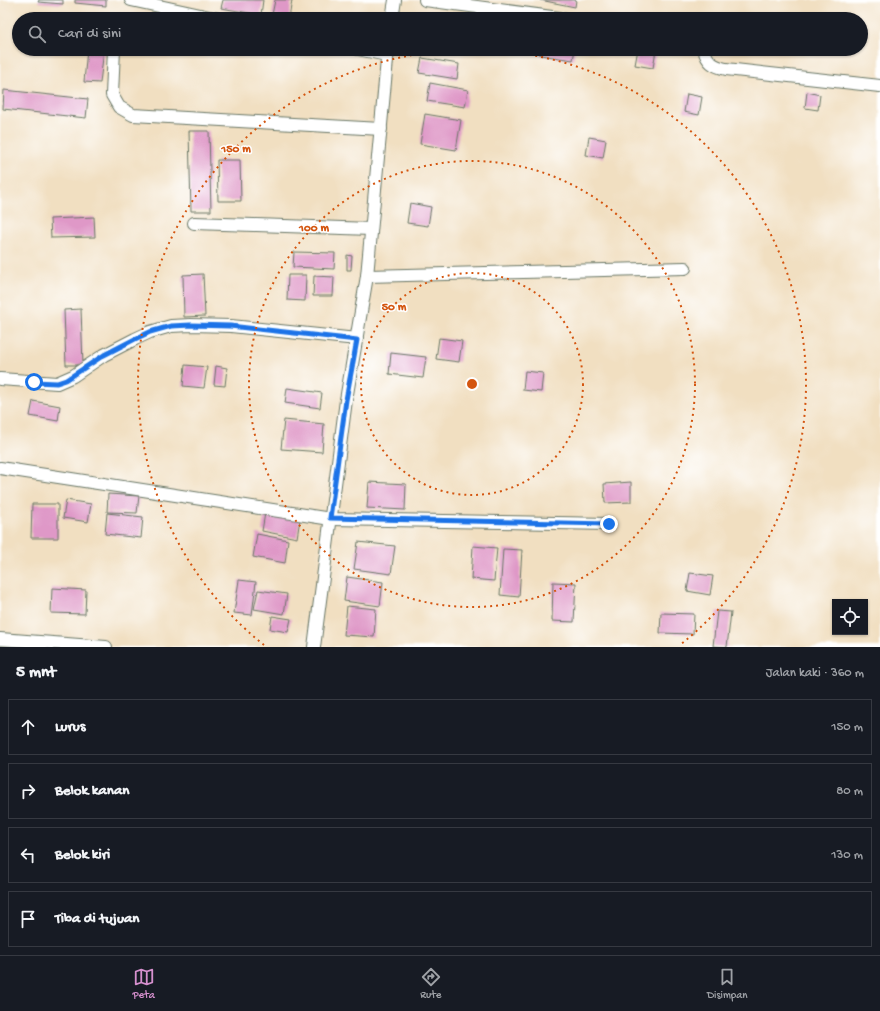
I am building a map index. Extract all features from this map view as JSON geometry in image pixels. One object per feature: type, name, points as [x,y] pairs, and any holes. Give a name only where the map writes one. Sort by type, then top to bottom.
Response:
[{"type":"street","points":[[131,0],[187,12]]},
{"type":"street","points":[[393,12],[395,0]]},
{"type":"street","points":[[425,0],[515,12]]},
{"type":"street","points":[[114,56],[112,95],[119,107],[133,115],[381,129]]},
{"type":"street","points":[[314,647],[346,400],[367,276],[388,56]]},
{"type":"street","points":[[706,56],[711,64],[726,69],[880,86]]},
{"type":"street","points":[[194,223],[371,229]]},
{"type":"street","points":[[367,276],[685,268]]},
{"type":"street","points":[[0,379],[46,383],[66,380],[104,355],[135,339],[150,332],[171,326],[230,326],[357,340]]},
{"type":"street","points":[[0,468],[330,518],[609,524]]},
{"type":"street","points":[[0,638],[49,644],[106,647]]},
{"type":"building","points":[[39,0],[63,0],[63,4],[38,2]]},
{"type":"building","points":[[75,0],[106,0],[106,6],[75,3]]},
{"type":"building","points":[[223,0],[263,0],[261,12],[244,12],[221,8]]},
{"type":"building","points":[[275,0],[292,0],[290,12],[273,12]]},
{"type":"building","points":[[540,0],[576,0],[575,7]]},
{"type":"building","points":[[86,56],[103,56],[100,83],[84,82]]},
{"type":"building","points":[[547,56],[574,56],[573,60]]},
{"type":"building","points":[[637,56],[655,56],[653,68],[635,65]]},
{"type":"building","points":[[422,58],[459,64],[457,79],[419,73]]},
{"type":"building","points":[[430,83],[468,90],[465,107],[427,101]]},
{"type":"building","points":[[4,90],[88,99],[86,118],[3,109]]},
{"type":"building","points":[[807,92],[820,95],[818,110],[805,108]]},
{"type":"building","points":[[687,94],[702,97],[699,115],[684,112]]},
{"type":"building","points":[[425,114],[461,120],[456,150],[420,144]]},
{"type":"building","points":[[189,131],[209,131],[211,211],[191,211]]},
{"type":"building","points":[[589,137],[606,140],[603,158],[586,155]]},
{"type":"building","points":[[217,160],[240,160],[241,201],[218,201]]},
{"type":"building","points":[[410,203],[431,207],[428,226],[407,223]]},
{"type":"building","points":[[94,217],[95,237],[51,238],[50,219]]},
{"type":"building","points":[[294,252],[335,253],[334,269],[293,267]]},
{"type":"building","points":[[347,255],[352,256],[351,270],[347,270]]},
{"type":"building","points":[[203,274],[205,316],[184,317],[183,275]]},
{"type":"building","points":[[288,275],[306,275],[305,301],[287,300]]},
{"type":"building","points":[[314,276],[334,277],[333,296],[313,296]]},
{"type":"building","points":[[81,309],[83,365],[66,365],[64,310]]},
{"type":"building","points":[[439,338],[462,341],[459,362],[436,359]]},
{"type":"building","points":[[391,353],[426,357],[423,378],[389,374]]},
{"type":"building","points":[[185,365],[207,367],[204,388],[183,386]]},
{"type":"building","points":[[216,366],[227,368],[225,386],[214,385]]},
{"type":"building","points":[[525,371],[543,373],[541,392],[523,390]]},
{"type":"building","points":[[287,388],[322,393],[320,408],[285,403]]},
{"type":"building","points":[[33,401],[60,406],[58,421],[30,416]]},
{"type":"building","points":[[284,420],[324,424],[322,452],[281,449]]},
{"type":"building","points":[[369,482],[406,484],[405,510],[367,508]]},
{"type":"building","points":[[631,482],[631,502],[605,503],[604,484]]},
{"type":"building","points":[[108,494],[139,496],[137,513],[107,512]]},
{"type":"building","points":[[66,500],[91,504],[88,522],[63,518]]},
{"type":"building","points":[[32,504],[58,504],[58,538],[31,538]]},
{"type":"building","points":[[107,513],[143,517],[141,538],[105,534]]},
{"type":"building","points":[[265,513],[300,519],[297,538],[262,531]]},
{"type":"building","points":[[257,534],[288,540],[285,563],[253,557]]},
{"type":"building","points":[[358,542],[395,546],[391,574],[354,569]]},
{"type":"building","points":[[473,546],[497,548],[494,581],[471,579]]},
{"type":"building","points":[[503,549],[522,550],[519,597],[500,595]]},
{"type":"building","points":[[690,573],[713,576],[710,595],[687,591]]},
{"type":"building","points":[[347,577],[383,582],[380,606],[344,601]]},
{"type":"building","points":[[239,580],[256,582],[252,615],[234,613]]},
{"type":"building","points":[[553,582],[576,583],[574,622],[552,621]]},
{"type":"building","points":[[52,588],[86,590],[85,614],[51,613]]},
{"type":"building","points":[[258,590],[287,594],[284,614],[254,609]]},
{"type":"building","points":[[347,606],[376,609],[374,637],[344,635]]},
{"type":"building","points":[[717,611],[731,612],[727,647],[713,646]]},
{"type":"building","points":[[661,613],[694,614],[693,634],[660,633]]},
{"type":"building","points":[[272,616],[291,619],[288,632],[270,629]]},
{"type":"route","points":[[34,382],[57,383],[66,380],[104,355],[135,339],[150,332],[171,326],[230,326],[357,340],[346,400],[330,518],[609,524]]}]
